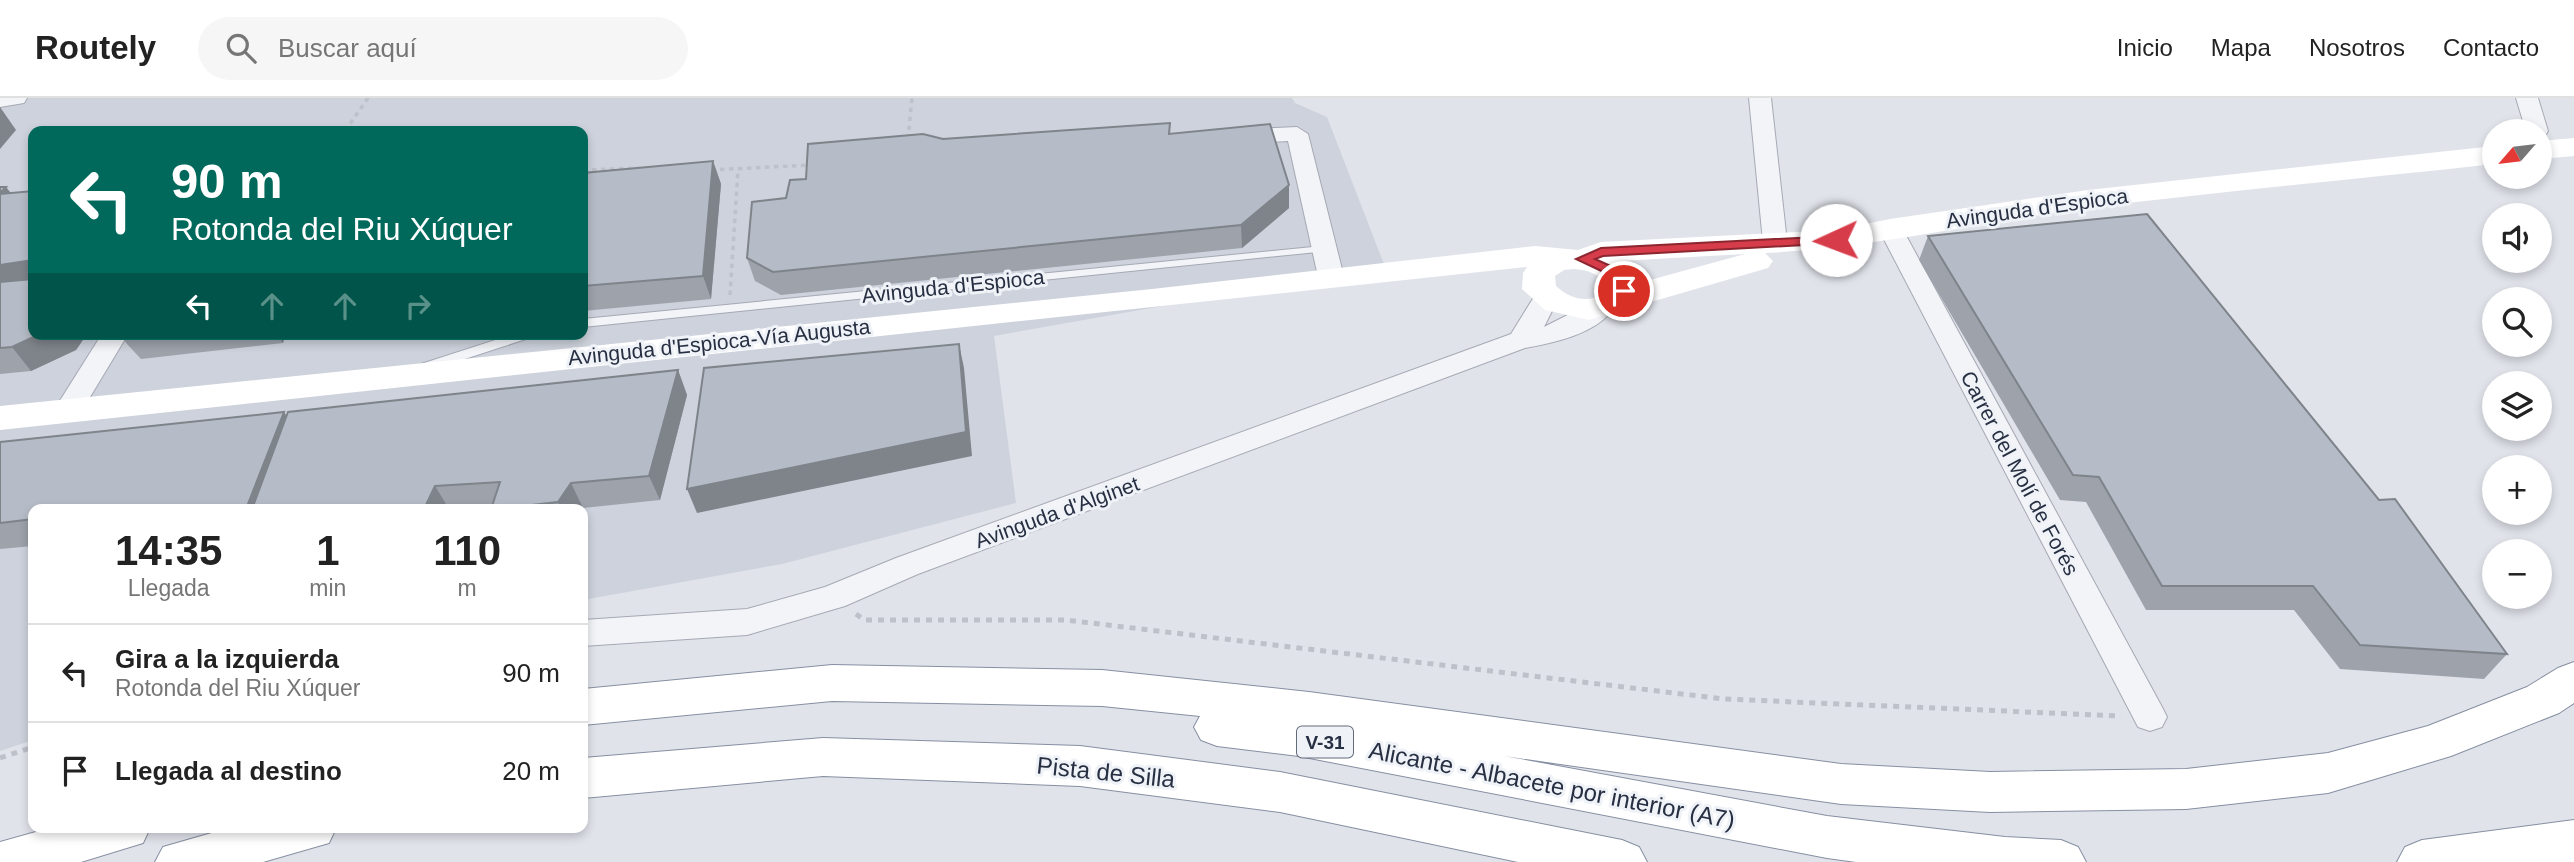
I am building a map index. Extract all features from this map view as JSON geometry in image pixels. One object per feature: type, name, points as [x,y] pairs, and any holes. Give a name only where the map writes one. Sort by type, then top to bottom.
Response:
[{"type":"main road","name":"Avinguda d'Espioca","points":[[1438,269],[1535,256],[1574,259],[1601,252],[1836,240],[1890,228],[2088,199],[2482,156]]},
{"type":"main road","points":[[1438,269],[1491,274],[1543,293],[1571,309],[1610,304],[1836,240]]},
{"type":"main road","points":[[1543,293],[1539,273],[1545,267],[1574,259],[1608,267],[1618,274],[1624,291],[1610,304]]},
{"type":"main road","name":"Avinguda d'Espioca-Vía Augusta","points":[[0,418],[1327,265],[1438,269]]},
{"type":"main road","points":[[588,707],[832,683],[1102,688],[1309,710],[1841,784],[2032,791],[2186,789],[2328,773],[2435,743],[2543,700],[2574,680]]},
{"type":"main road","name":"Alicante - Albacete por interior (A7)","points":[[588,730],[824,707],[1093,712],[1299,737],[1827,837],[2005,859],[2061,862]]},
{"type":"main road","name":"Pista de Silla","points":[[588,778],[823,757],[1080,766],[1280,792],[1622,862]]},
{"type":"main road","points":[[0,840],[28,831]]},
{"type":"main road","points":[[5,862],[108,833]]},
{"type":"main road","points":[[180,862],[293,833]]},
{"type":"main road","points":[[2422,862],[2574,841]]},
{"type":"street","points":[[0,101],[16,98]]},
{"type":"street","points":[[1760,98],[1775,242]]},
{"type":"street","points":[[2527,98],[2537,119]]},
{"type":"street","points":[[1216,138],[1297,135],[1327,265]]},
{"type":"street","name":"Carrer del Molí de Forés","points":[[1890,228],[2150,717]]},
{"type":"street","points":[[1520,340],[1530,328],[1543,293]]},
{"type":"street","name":"Avinguda d'Alginet","points":[[588,633],[747,622],[834,597],[907,566],[1520,340],[1541,337],[1580,323],[1610,304]]},
{"type":"street","points":[[68,410],[111,340]]},
{"type":"lane","name":"Avinguda d'Espioca","points":[[588,323],[730,309],[1327,265]]},
{"type":"lane","points":[[414,372],[510,340]]},
{"type":"path","points":[[348,126],[368,98]]},
{"type":"path","points":[[908,139],[912,98]]},
{"type":"path","points":[[700,169],[738,170],[823,164]]},
{"type":"path","points":[[588,170],[649,168]]},
{"type":"path","points":[[730,309],[738,170]]},
{"type":"path","points":[[834,597],[864,620],[1066,620],[1724,699],[2150,717]]},
{"type":"path","points":[[0,758],[28,749]]},
{"type":"shaded area","points":[[0,98],[1292,98],[1295,103],[1327,117],[1387,272],[1331,276],[994,336],[1016,503],[782,564],[588,599],[588,504],[28,504],[28,742],[0,751]]},
{"type":"building","points":[[1170,123],[1169,134],[1270,124],[1289,185],[1241,225],[773,272],[747,258],[752,202],[786,198],[790,180],[806,179],[808,144],[923,134],[943,139]]},
{"type":"building","points":[[713,161],[703,276],[588,286],[588,173]]},
{"type":"building","points":[[28,191],[28,261],[0,265],[0,194]]},
{"type":"building","points":[[2147,214],[2379,500],[2395,499],[2507,654],[2360,645],[2313,586],[2162,586],[2099,477],[2073,475],[1928,236]]},
{"type":"building","points":[[28,279],[28,340],[12,347],[0,348],[0,282]]},
{"type":"building","points":[[959,344],[966,432],[687,489],[704,368]]},
{"type":"building","points":[[678,370],[649,476],[571,483],[558,502],[541,504],[493,504],[500,482],[435,486],[426,504],[254,504],[288,412]]},
{"type":"building","points":[[284,412],[248,504],[28,504],[28,520],[0,523],[0,442]]},
{"type":"route","points":[[1624,291],[1618,274],[1596,262],[1582,259],[1601,252],[1836,240]]}]
